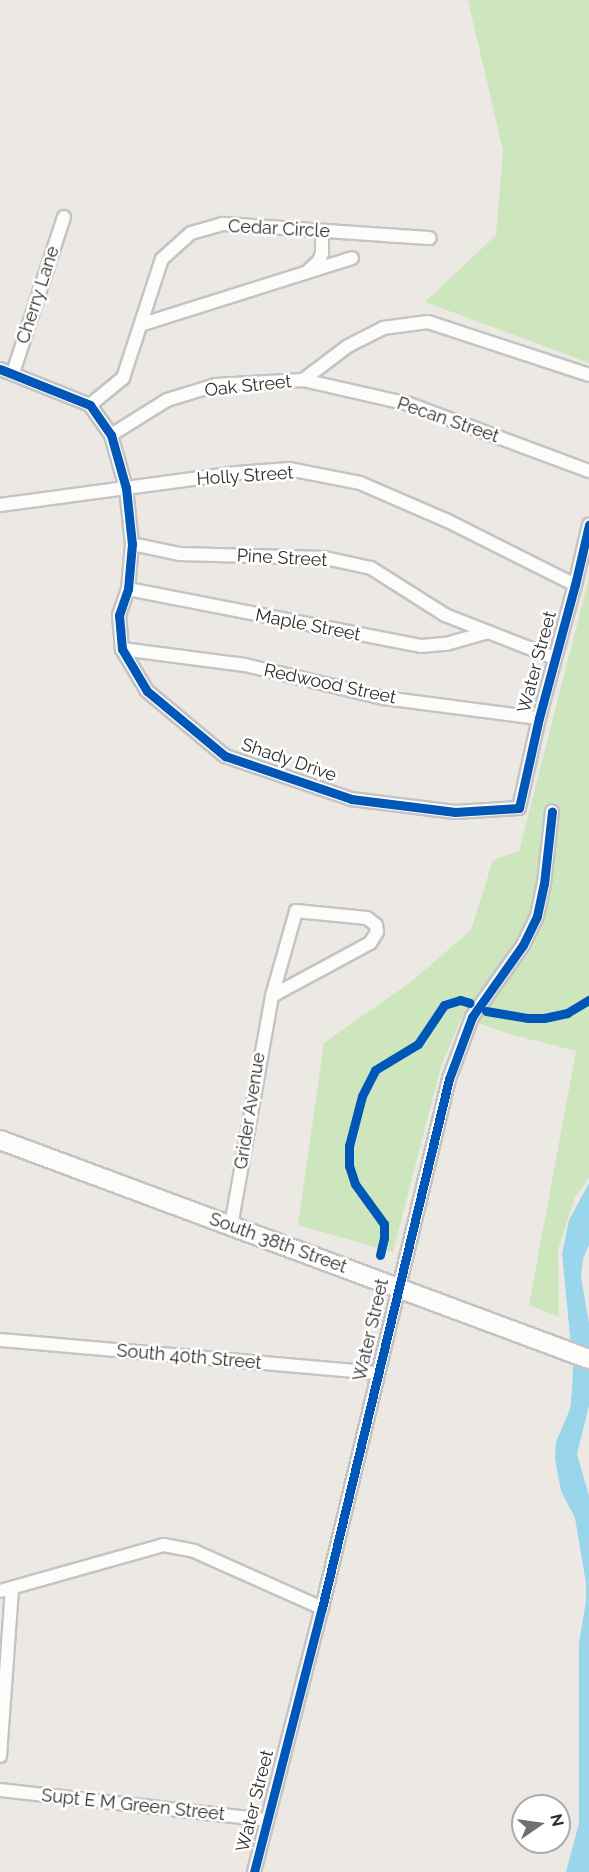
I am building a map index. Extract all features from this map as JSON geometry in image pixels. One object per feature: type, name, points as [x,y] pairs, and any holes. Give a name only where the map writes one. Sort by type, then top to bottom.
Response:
[{"type":"main road","name":"South 38th Street","points":[[0,1140],[589,1359]]},
{"type":"street","name":"Cherry Lane","points":[[6,371],[64,217]]},
{"type":"street","name":"Cedar Circle","points":[[90,405],[123,378],[143,324],[162,260],[190,233],[223,224],[430,238]]},
{"type":"street","points":[[306,272],[319,261],[322,253],[322,231]]},
{"type":"street","points":[[143,324],[352,258]]},
{"type":"street","name":"Oak Street","points":[[111,435],[167,400],[216,385],[303,380],[348,346],[383,328],[428,322],[589,375]]},
{"type":"street","points":[[6,371],[90,405]]},
{"type":"street","name":"Pecan Street","points":[[303,380],[409,404],[589,471]]},
{"type":"street","name":"Shady Drive","points":[[90,405],[111,435],[126,488],[132,544],[128,589],[119,615],[122,649],[147,691],[225,756],[351,799],[455,812],[519,808]]},
{"type":"street","name":"Holly Street","points":[[0,505],[237,473],[289,469],[360,483],[447,521],[575,585]]},
{"type":"street","name":"Water Street","points":[[519,808],[538,718],[589,525]]},
{"type":"street","name":"Pine Street","points":[[132,544],[180,554],[325,558],[371,568],[445,615],[555,658]]},
{"type":"street","name":"Maple Street","points":[[128,589],[421,646],[446,644],[488,632]]},
{"type":"street","name":"Redwood Street","points":[[122,649],[245,665],[384,698],[538,718]]},
{"type":"street","name":"Water Street","points":[[254,1872],[322,1608],[449,1078],[472,1017],[523,945],[537,916],[552,811]]},
{"type":"street","name":"Grider Avenue","points":[[231,1226],[272,996],[296,910],[368,918],[376,925],[375,938],[370,943],[272,996]]},
{"type":"street","name":"South 40th Street","points":[[0,1340],[378,1373]]},
{"type":"street","points":[[0,1756],[6,1590],[164,1545],[194,1551],[322,1608]]},
{"type":"street","name":"Supt E M Green Street","points":[[0,1790],[267,1820]]},
{"type":"green space","points":[[468,0],[589,0],[589,363],[425,302],[496,235],[503,151]]},
{"type":"green space","points":[[589,578],[589,1178],[575,1197],[558,1250],[559,1317],[529,1305],[576,1051],[509,1034],[462,1017],[441,1066],[393,1252],[298,1225],[324,1043],[412,981],[471,930],[493,860],[519,851]]},
{"type":"water","points":[[589,1183],[589,1245],[583,1259],[581,1277],[589,1323],[589,1406],[577,1454],[589,1496],[589,1872],[566,1872],[579,1823],[579,1643],[586,1601],[586,1583],[575,1518],[561,1491],[555,1459],[556,1442],[570,1409],[572,1391],[573,1366],[562,1254],[569,1220]]},
{"type":"cycle path","points":[[0,369],[90,405],[111,435],[126,488],[132,544],[128,589],[119,615],[122,649],[147,691],[225,756],[351,799],[455,812],[519,808],[539,718],[589,525]]},
{"type":"cycle path","points":[[254,1872],[322,1608],[449,1079],[472,1017],[523,945],[537,916],[544,884],[552,811]]},
{"type":"cycle path","points":[[380,1255],[384,1224],[355,1184],[349,1166],[349,1146],[362,1096],[375,1070],[418,1044],[444,1005],[460,1000],[470,1003]]},
{"type":"cycle path","points":[[486,1011],[528,1018],[544,1018],[567,1013],[589,1000]]}]
